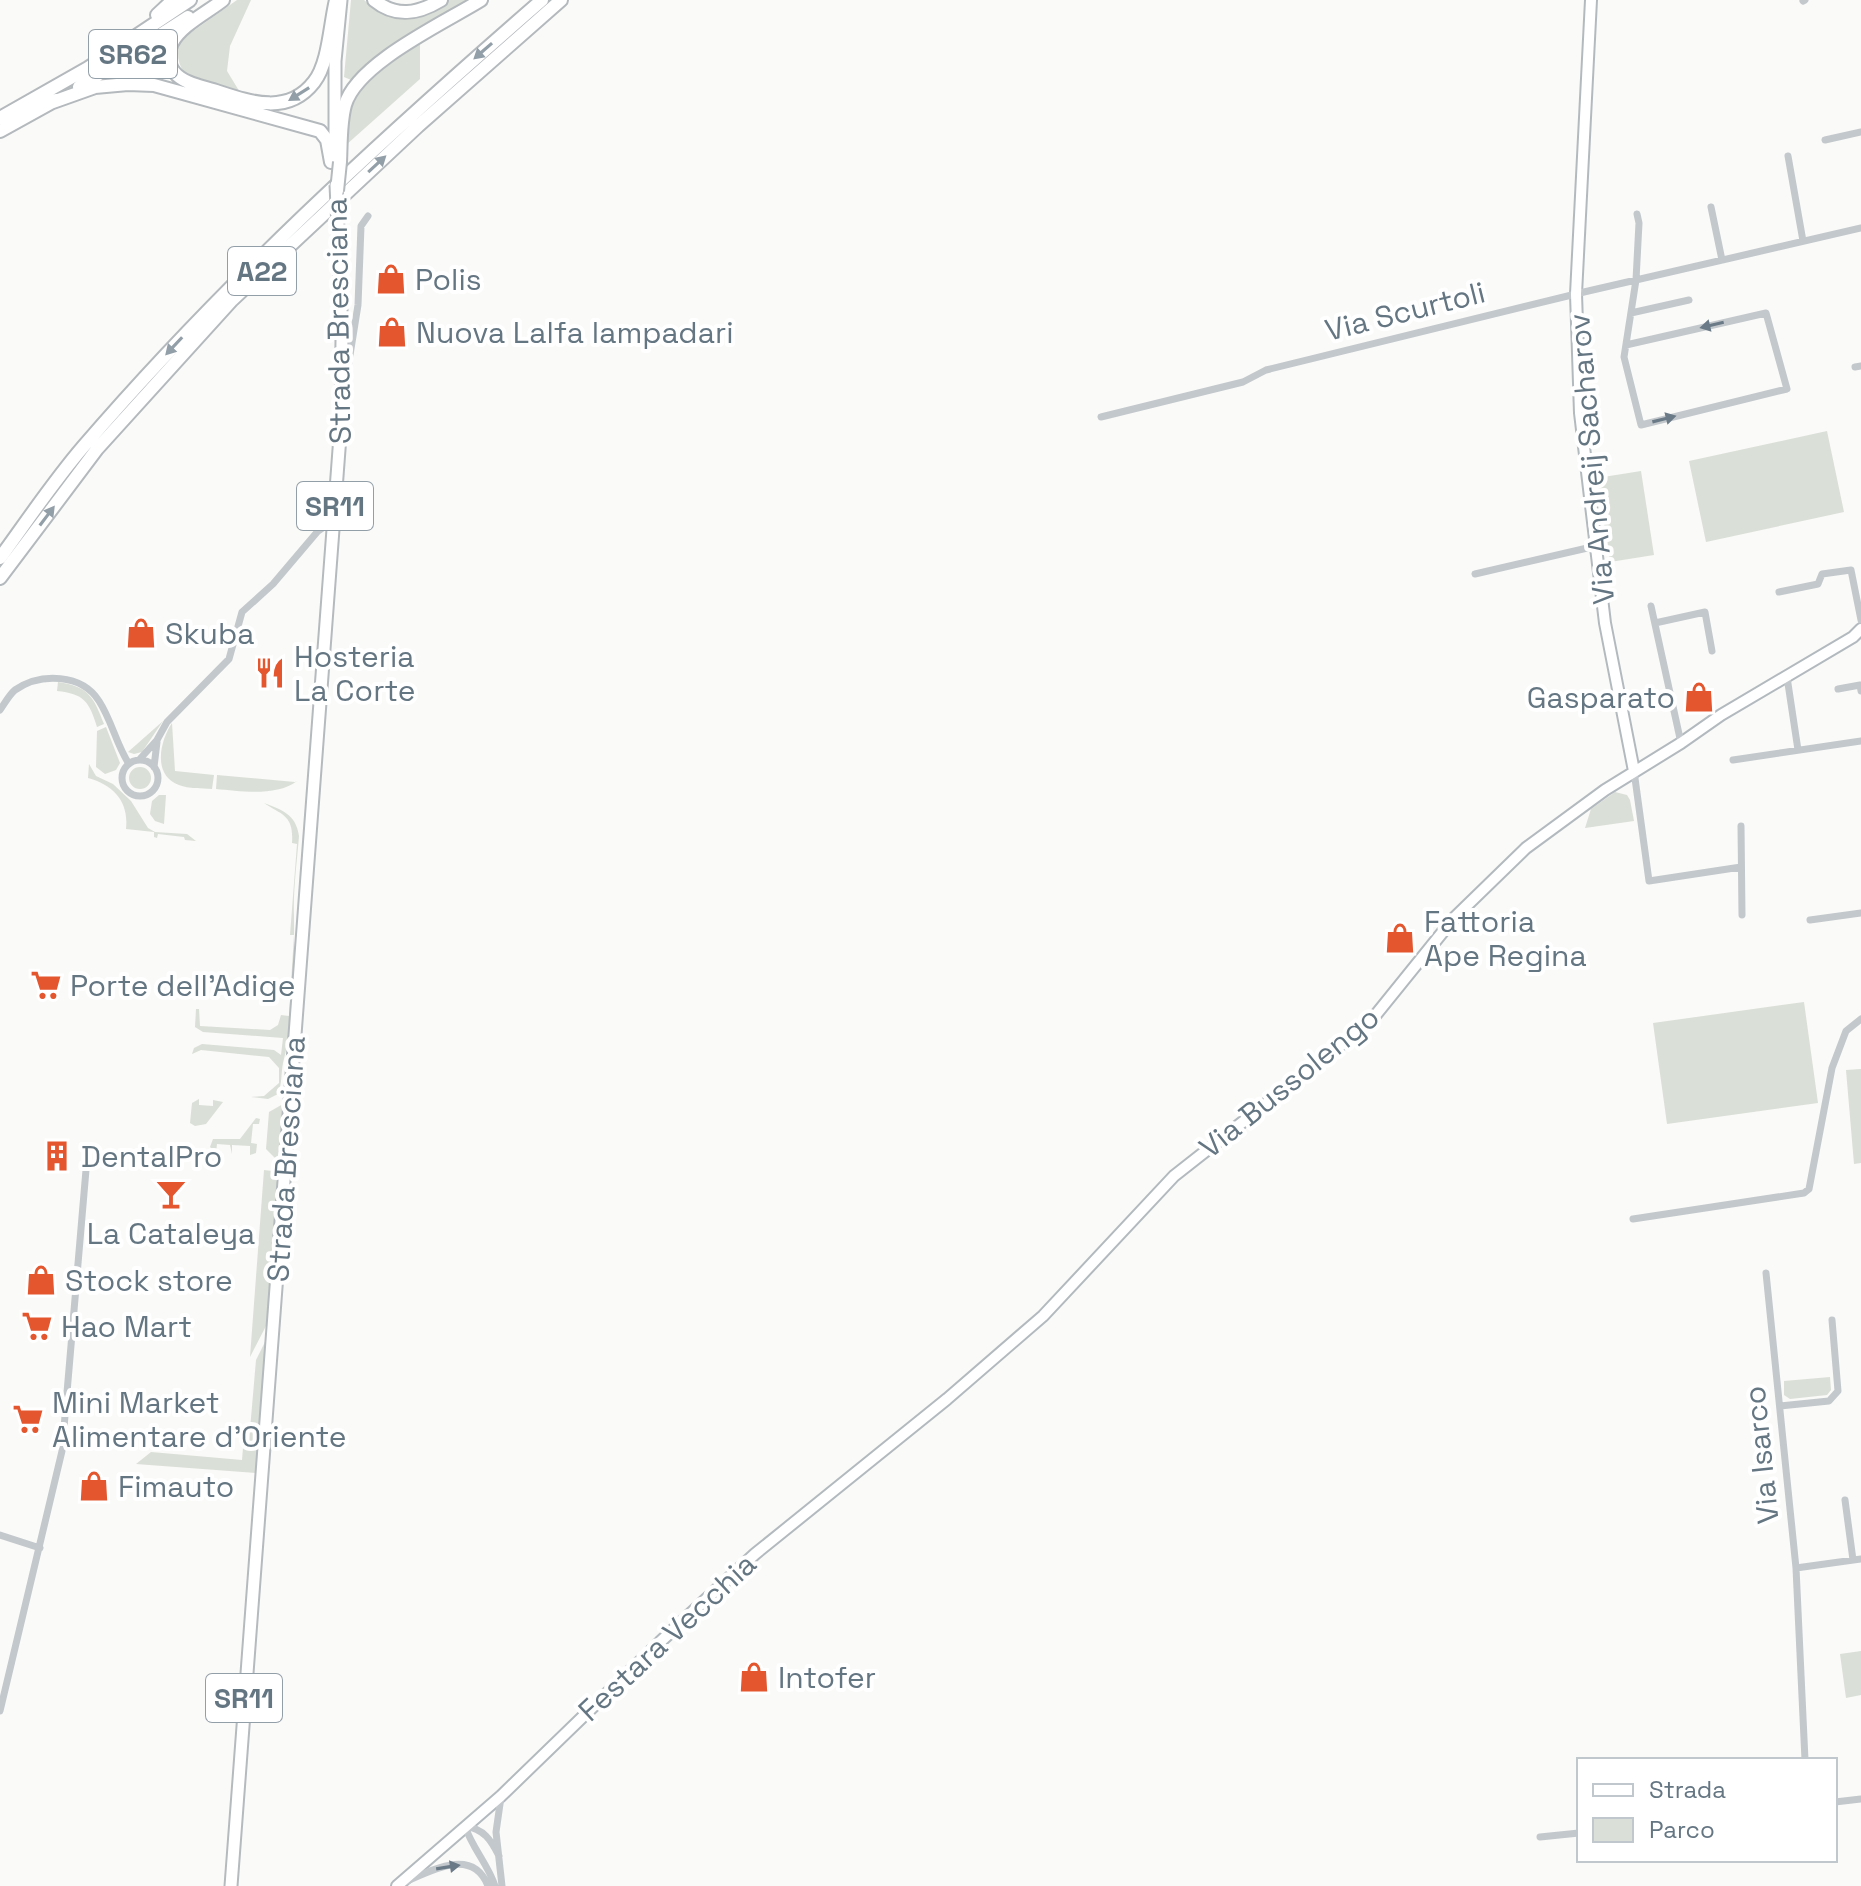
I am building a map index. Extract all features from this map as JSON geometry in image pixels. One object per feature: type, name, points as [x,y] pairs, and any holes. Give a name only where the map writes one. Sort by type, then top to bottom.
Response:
[{"type":"highway","points":[[0,118],[88,68],[173,0]]},
{"type":"highway","name":"SR62","points":[[88,68],[190,0]]},
{"type":"highway","name":"SR62","points":[[50,103],[104,72],[214,0]]},
{"type":"highway","points":[[223,0],[173,40],[170,65],[176,74],[192,83],[251,103],[268,105],[296,98],[316,80],[325,59],[339,0]]},
{"type":"highway","points":[[374,0],[391,11],[405,13],[421,10],[441,0]]},
{"type":"highway","points":[[337,191],[336,162],[345,105],[359,80],[390,55],[481,0]]},
{"type":"highway","name":"A22","points":[[0,558],[81,449],[231,285],[425,101],[542,0]]},
{"type":"highway","name":"A22","points":[[0,578],[97,449],[232,300],[418,126],[561,0]]},
{"type":"highway","points":[[0,131],[50,103],[105,86],[142,84],[174,89],[320,131],[336,162]]},
{"type":"main road","name":"Strada Bresciana","points":[[336,162],[335,61],[339,0]]},
{"type":"main road","name":"Strada Bresciana","points":[[231,1886],[342,398],[337,191]]},
{"type":"main road","points":[[232,1863],[238,1886]]},
{"type":"street","name":"Via Andreij Sacharov","points":[[1591,0],[1576,294],[1580,413],[1605,623],[1634,771]]},
{"type":"street","points":[[1825,140],[1861,132]]},
{"type":"street","points":[[1788,156],[1803,241]]},
{"type":"street","points":[[1711,207],[1722,260]]},
{"type":"street","points":[[1626,345],[1766,313],[1787,389],[1641,425],[1624,357],[1636,280],[1637,214]]},
{"type":"street","points":[[342,398],[358,305],[361,226],[368,216]]},
{"type":"street","name":"Via Scurtoli","points":[[1101,417],[1243,382],[1266,370],[1861,228]]},
{"type":"street","points":[[1631,313],[1689,300]]},
{"type":"street","points":[[139,760],[154,767],[159,777],[151,793],[136,796],[123,783],[125,769],[139,760],[157,740],[167,722],[229,659],[242,612],[273,584],[318,531],[334,520]]},
{"type":"street","points":[[1475,574],[1596,546]]},
{"type":"street","points":[[1779,592],[1818,584],[1822,574],[1851,570],[1861,620]]},
{"type":"street","points":[[1651,606],[1681,743]]},
{"type":"street","points":[[1655,623],[1705,612],[1712,651]]},
{"type":"street","name":"Via Bussolengo","points":[[947,1399],[1043,1316],[1174,1176],[1370,1022],[1454,918],[1526,848],[1634,771],[1853,637],[1861,629]]},
{"type":"street","points":[[1787,677],[1798,750]]},
{"type":"street","points":[[0,710],[13,692],[33,680],[53,678],[76,681],[91,691],[101,703],[120,751],[129,764]]},
{"type":"street","points":[[1838,689],[1860,685],[1861,691]]},
{"type":"street","points":[[154,767],[157,740]]},
{"type":"street","points":[[1733,760],[1861,741]]},
{"type":"street","points":[[1634,771],[1649,881],[1741,867]]},
{"type":"street","points":[[1741,826],[1742,915]]},
{"type":"street","points":[[1810,920],[1861,913]]},
{"type":"street","points":[[1633,1219],[1804,1193],[1809,1189],[1832,1068],[1846,1031],[1861,1019]]},
{"type":"street","points":[[0,1711],[62,1451],[86,1170]]},
{"type":"street","name":"Via Isarco","points":[[1766,1273],[1796,1568],[1805,1758]]},
{"type":"street","points":[[1780,1406],[1829,1401],[1835,1397],[1838,1391],[1832,1320]]},
{"type":"street","name":"Festara Vecchia","points":[[398,1885],[501,1796],[755,1554],[947,1399]]},
{"type":"street","points":[[1796,1568],[1857,1559],[1845,1500]]},
{"type":"street","points":[[0,1535],[40,1548]]},
{"type":"street","points":[[501,1796],[496,1818],[502,1886]]},
{"type":"street","points":[[1837,1802],[1861,1799]]},
{"type":"street","points":[[495,1886],[489,1868],[470,1842],[465,1826],[477,1828],[490,1838],[499,1856]]},
{"type":"street","points":[[1540,1837],[1577,1833]]},
{"type":"street","points":[[398,1885],[441,1866],[471,1865],[484,1874],[488,1886]]},
{"type":"green space","points":[[237,0],[251,0],[230,46],[227,71],[241,94],[195,80],[186,74],[178,56],[179,41]]},
{"type":"green space","points":[[351,0],[364,0],[376,10],[395,18],[417,17],[448,0],[472,0],[379,56],[351,80],[344,77]]},
{"type":"green space","points":[[420,42],[420,79],[346,145],[348,111],[356,90],[381,66]]},
{"type":"green space","points":[[1827,431],[1844,512],[1706,542],[1689,461]]},
{"type":"green space","points":[[1641,471],[1654,555],[1610,562],[1597,478]]},
{"type":"green space","points":[[58,682],[77,687],[88,694],[104,724],[97,727],[84,700],[74,694],[57,691]]},
{"type":"green space","points":[[163,721],[142,752],[128,752]]},
{"type":"green space","points":[[172,723],[175,771],[214,775],[212,789],[183,786],[165,774],[162,748]]},
{"type":"green space","points":[[106,727],[120,763],[116,770],[105,774],[96,767],[97,731]]},
{"type":"green space","points":[[89,764],[96,776],[113,784],[131,801],[148,828],[155,832],[187,834],[196,841],[158,834],[157,838],[154,832],[126,829],[122,803],[112,790],[88,778]]},
{"type":"green space","points":[[140,767],[148,770],[151,778],[148,786],[140,789],[132,786],[129,778],[132,770]]},
{"type":"green space","points":[[217,775],[297,781],[288,786],[268,791],[236,791],[216,789]]},
{"type":"green space","points":[[1615,792],[1627,795],[1634,821],[1585,828],[1591,809]]},
{"type":"green space","points":[[159,795],[166,795],[164,824],[155,821],[150,814],[152,801]]},
{"type":"green space","points":[[264,803],[291,818],[299,836],[294,935],[290,935],[297,844],[292,843],[291,827],[286,817]]},
{"type":"green space","points":[[294,935],[292,1008],[278,1094],[268,1099],[251,1097],[264,1096],[279,1083],[279,1068],[269,1057],[201,1050],[192,1054],[194,1048],[202,1044],[274,1050],[281,1055],[283,1038],[203,1032],[195,1027],[196,1009],[199,1009],[200,1026],[270,1030],[278,1025],[281,1015],[289,1016]]},
{"type":"green space","points":[[1804,1002],[1818,1103],[1667,1124],[1653,1023]]},
{"type":"green space","points":[[1861,1069],[1861,1163],[1854,1164],[1846,1070]]},
{"type":"green space","points":[[199,1099],[199,1105],[213,1106],[213,1100],[223,1102],[206,1124],[195,1126],[190,1123],[192,1103]]},
{"type":"green space","points":[[283,1104],[278,1161],[266,1149],[269,1112]]},
{"type":"green space","points":[[256,1118],[260,1119],[259,1124],[253,1124],[251,1143],[257,1144],[256,1153],[250,1155],[250,1146],[232,1145],[232,1154],[230,1145],[217,1144],[216,1153],[210,1147],[213,1139],[240,1139]]},
{"type":"green space","points":[[264,1170],[272,1171],[278,1184],[267,1324],[250,1357]]},
{"type":"green space","points":[[266,1340],[256,1473],[136,1464],[151,1452],[242,1460],[243,1448],[249,1441],[256,1360]]},
{"type":"green space","points":[[1830,1377],[1831,1390],[1827,1395],[1790,1399],[1784,1395],[1784,1381]]},
{"type":"green space","points":[[1861,1651],[1861,1695],[1846,1698],[1840,1654]]},
{"type":"place","name":"Polis","points":[[391,279]]},
{"type":"place","name":"Nuova Lalfa lampadari","points":[[392,332]]},
{"type":"place","name":"Skuba","points":[[141,633]]},
{"type":"place","name":"Hosteria La Corte","points":[[270,673]]},
{"type":"place","name":"Gasparato","points":[[1699,697]]},
{"type":"place","name":"Fattoria Ape Regina","points":[[1400,938]]},
{"type":"place","name":"Porte dell'Adige","points":[[46,985]]},
{"type":"place","name":"DentalPro","points":[[57,1156]]},
{"type":"place","name":"La Cataleya","points":[[171,1194]]},
{"type":"place","name":"Stock store","points":[[41,1280]]},
{"type":"place","name":"Hao Mart","points":[[37,1326]]},
{"type":"place","name":"Mini Market Alimentare d'Oriente","points":[[28,1419]]},
{"type":"place","name":"Fimauto","points":[[94,1486]]},
{"type":"place","name":"Intofer","points":[[754,1677]]}]
